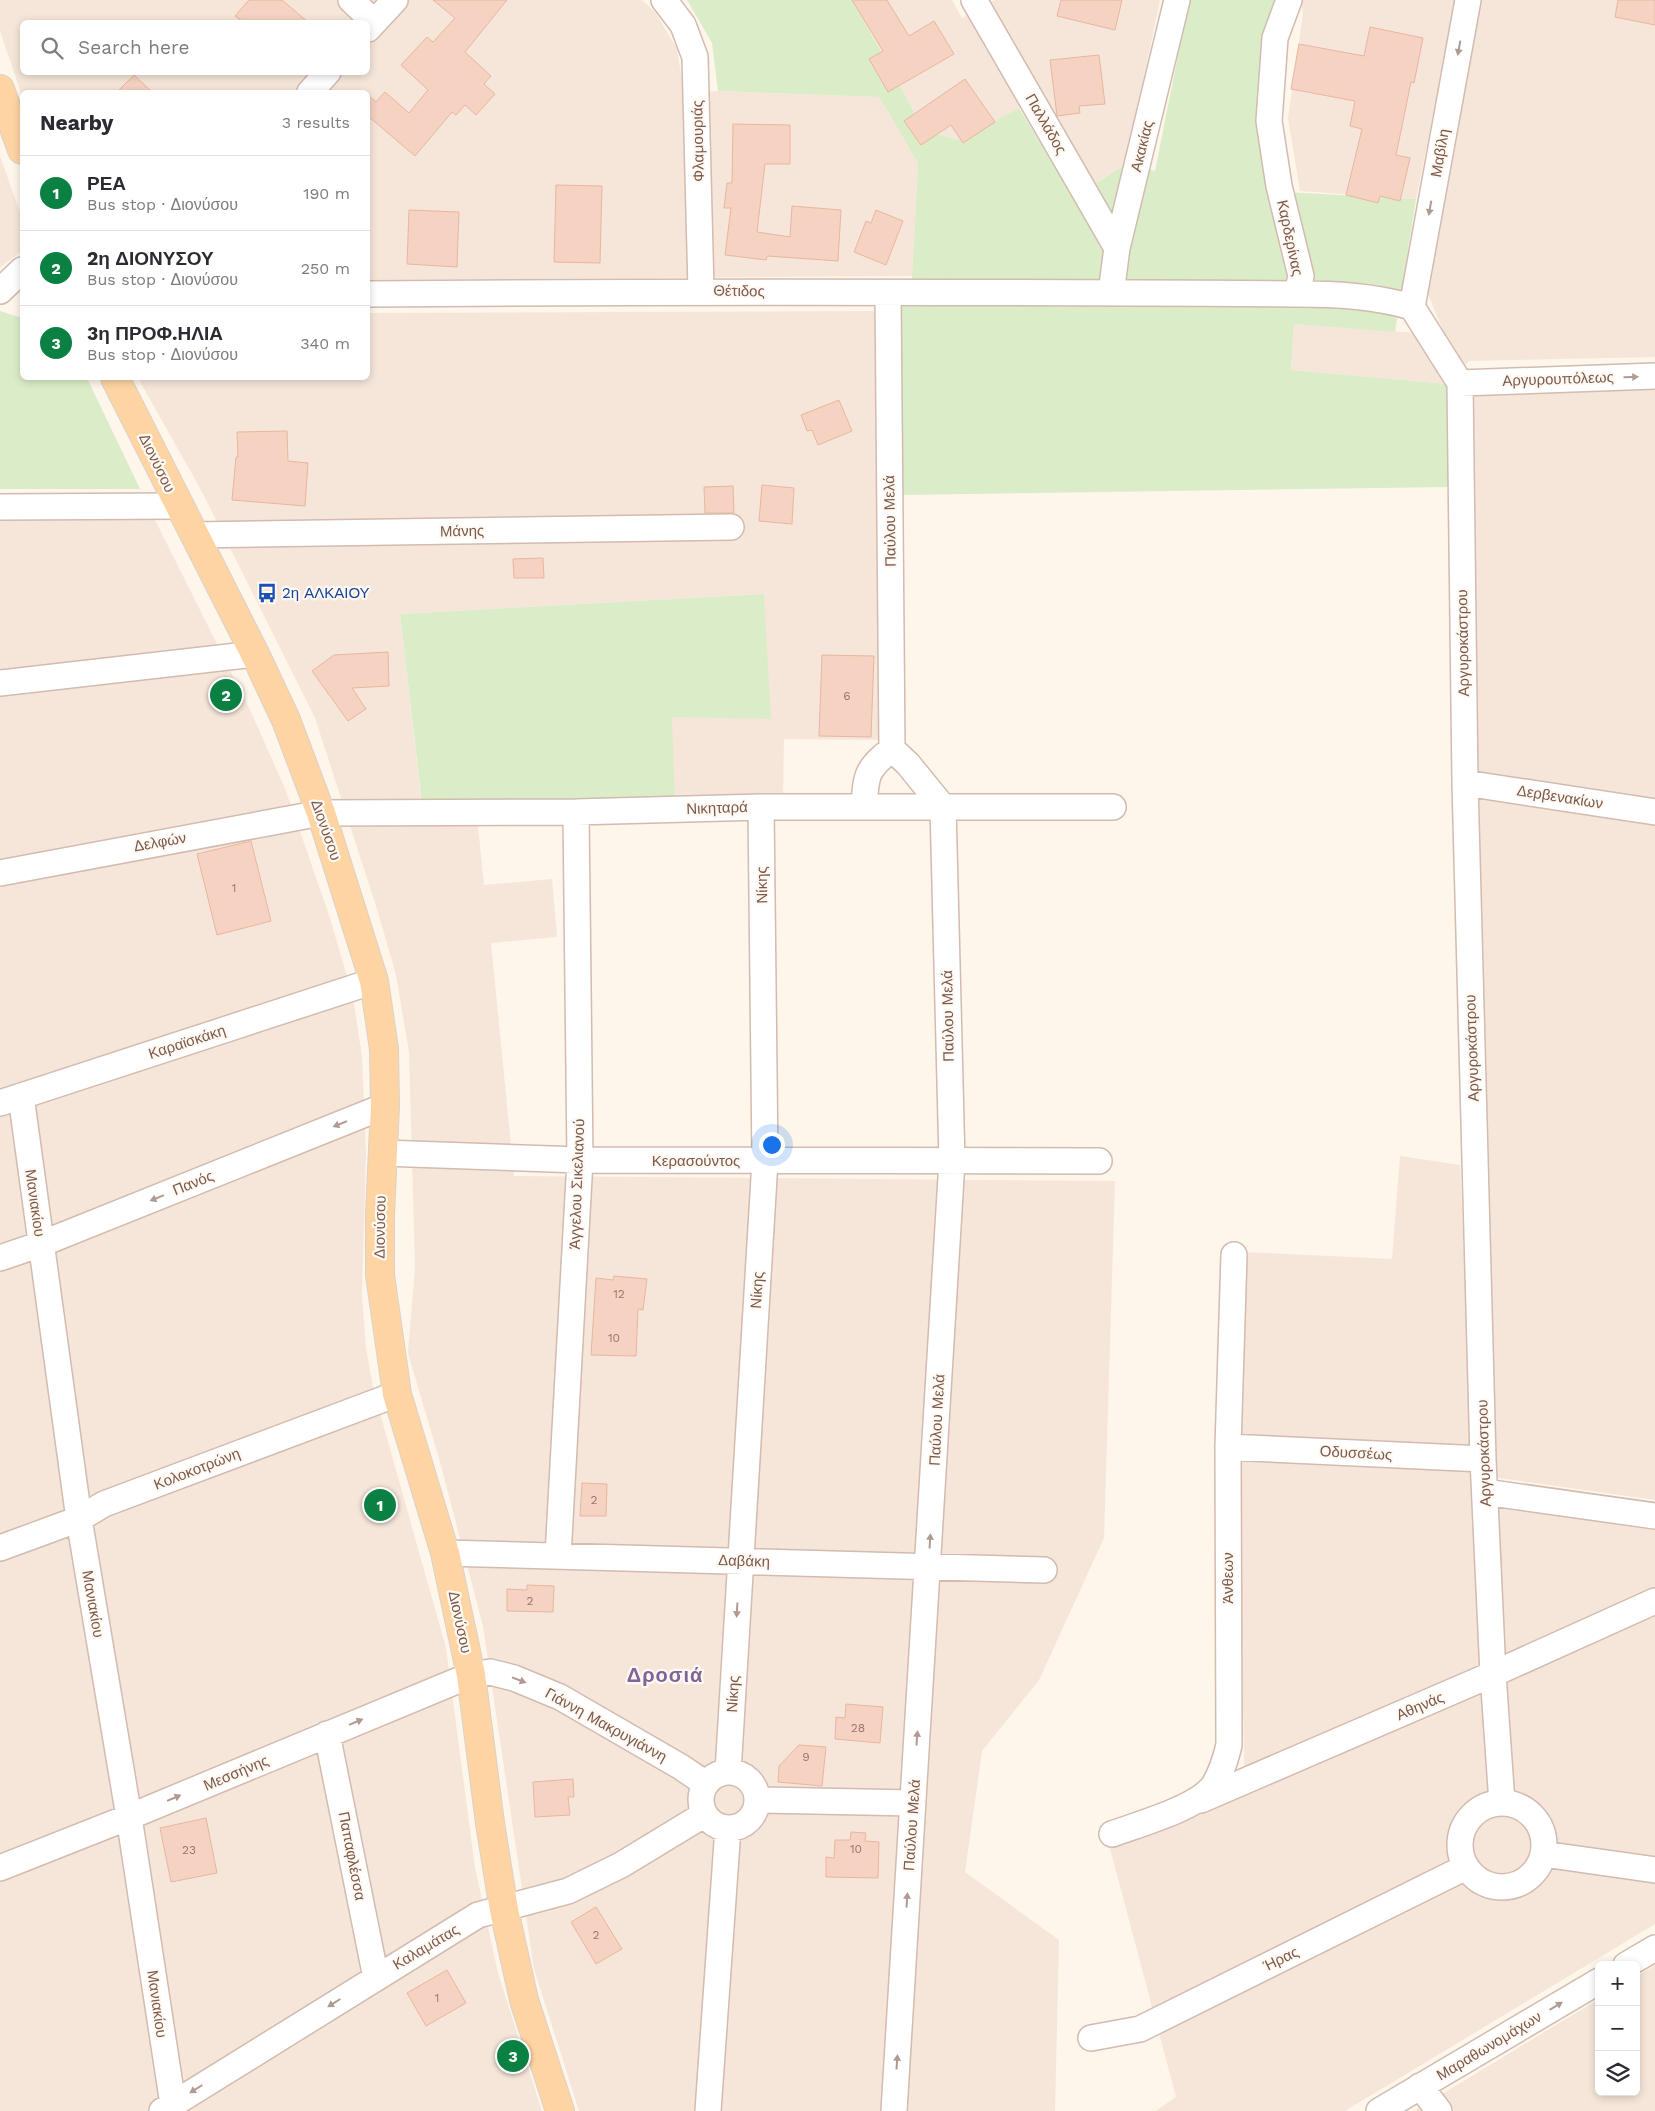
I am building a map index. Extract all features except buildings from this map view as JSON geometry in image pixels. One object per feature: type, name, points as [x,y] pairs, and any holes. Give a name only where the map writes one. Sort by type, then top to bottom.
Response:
[{"type":"main road","points":[[0,89],[20,144]]},
{"type":"main road","name":"Διονύσου","points":[[116,380],[255,654],[286,720],[321,813],[374,981],[384,1049],[385,1106],[380,1275],[397,1394],[445,1553],[471,1674],[490,1823],[504,1910],[524,2000],[560,2111]]},
{"type":"street","points":[[351,0],[366,20]]},
{"type":"street","points":[[371,26],[395,0]]},
{"type":"street","name":"Φλαμουριάς","points":[[664,0],[683,25],[695,56],[701,290]]},
{"type":"street","name":"Παλλάδος","points":[[974,0],[1118,248]]},
{"type":"street","name":"Ακακίας","points":[[1111,293],[1118,248],[1177,0]]},
{"type":"street","name":"Καρδερίνας","points":[[1111,293],[1296,294],[1301,276],[1279,186],[1269,121],[1275,38],[1289,0]]},
{"type":"street","name":"Μαβίλη","points":[[1412,307],[1468,0]]},
{"type":"street","points":[[312,90],[325,75]]},
{"type":"street","points":[[0,291],[20,272]]},
{"type":"street","name":"Θέτιδος","points":[[370,294],[701,290],[888,293],[1111,293]]},
{"type":"street","points":[[0,291],[20,296]]},
{"type":"street","name":"Παύλου Μελά","points":[[888,293],[892,749]]},
{"type":"street","points":[[1296,294],[1335,294],[1375,298],[1412,307],[1460,383]]},
{"type":"street","name":"Αργυρουπόλεως","points":[[1460,383],[1655,376]]},
{"type":"street","name":"Αργυροκάστρου","points":[[1460,383],[1465,783],[1483,1459],[1493,1674],[1502,1803]]},
{"type":"street","points":[[0,507],[179,506]]},
{"type":"street","name":"Μάνης","points":[[194,535],[731,526]]},
{"type":"street","points":[[0,683],[255,654]]},
{"type":"street","points":[[864,807],[866,778],[877,761],[892,749],[908,764],[943,807]]},
{"type":"street","name":"Δερβενακίων","points":[[1465,783],[1655,812]]},
{"type":"street","name":"Νικηταρά","points":[[321,813],[576,812],[761,807],[1113,808]]},
{"type":"street","name":"Νίκης","points":[[728,1772],[765,1161],[761,807]]},
{"type":"street","name":"Παύλου Μελά","points":[[894,2111],[952,1161],[943,807]]},
{"type":"street","name":"Άγγελου Σικελιανού","points":[[558,1556],[580,1160],[576,812]]},
{"type":"street","name":"Δελφών","points":[[0,873],[321,813]]},
{"type":"street","name":"Καραϊσκάκη","points":[[10,1099],[374,981]]},
{"type":"street","name":"Μανιακίου","points":[[10,1099],[41,1244],[78,1519],[129,1817],[169,2109]]},
{"type":"street","name":"Πανός","points":[[0,1258],[41,1244],[385,1106]]},
{"type":"street","name":"Κερασούντος","points":[[383,1153],[580,1160],[1099,1161]]},
{"type":"street","name":"Άνθεων","points":[[1112,1834],[1184,1807],[1213,1786],[1226,1759],[1229,1745],[1228,1447],[1234,1255]]},
{"type":"street","name":"Κολοκοτρώνη","points":[[0,1548],[78,1519],[104,1504],[397,1394]]},
{"type":"street","name":"Οδυσσέως","points":[[1228,1447],[1483,1459]]},
{"type":"street","points":[[1485,1492],[1655,1516]]},
{"type":"street","name":"Δαβάκη","points":[[445,1553],[1044,1570]]},
{"type":"street","name":"Αθηνάς","points":[[1184,1807],[1493,1674],[1655,1601]]},
{"type":"street","name":"Γιάννη Μακρυγιάννη","points":[[471,1674],[490,1672],[514,1678],[560,1697],[681,1767],[706,1784]]},
{"type":"street","name":"Μεσσήνης","points":[[0,1868],[129,1817],[471,1674]]},
{"type":"street","name":"Παπαφλέσσα","points":[[328,1734],[376,1978]]},
{"type":"street","points":[[728,1772],[737,1773],[752,1783],[757,1800],[756,1809],[745,1823],[728,1828],[711,1821],[705,1814],[701,1799],[706,1784],[712,1778],[728,1772]]},
{"type":"street","points":[[757,1800],[913,1803]]},
{"type":"street","points":[[1502,1803],[1514,1804],[1526,1810],[1535,1818],[1541,1829],[1543,1854],[1533,1874],[1525,1881],[1504,1888],[1482,1883],[1466,1868],[1459,1846],[1465,1824],[1480,1808],[1502,1803]]},
{"type":"street","name":"Καλαμάτας","points":[[169,2109],[478,1915],[504,1910],[568,1891],[621,1865],[705,1814]]},
{"type":"street","points":[[708,2111],[728,1828]]},
{"type":"street","points":[[1543,1854],[1655,1870]]},
{"type":"street","name":"Ήρας","points":[[1092,2038],[1140,2029],[1466,1868]]},
{"type":"street","points":[[1633,1961],[1655,1948]]},
{"type":"street","name":"Μαραθωνομάχων","points":[[1379,2111],[1595,1983]]},
{"type":"street","points":[[1420,2086],[1439,2111]]},
{"type":"shaded area","points":[[0,0],[642,0],[655,12],[677,49],[684,93],[718,91],[879,97],[918,163],[912,276],[370,280],[370,90],[20,90],[0,31]]},
{"type":"shaded area","points":[[852,0],[952,0],[962,18],[995,0],[1160,0],[1126,164],[1093,184],[1041,96],[960,140],[925,131]]},
{"type":"shaded area","points":[[1301,0],[1456,0],[1416,199],[1300,191],[1288,118],[1303,14]]},
{"type":"shaded area","points":[[1479,0],[1655,0],[1655,357],[1469,361],[1448,384],[1291,370],[1294,324],[1445,335],[1426,290]]},
{"type":"shaded area","points":[[0,156],[20,212],[20,252],[0,267]]},
{"type":"shaded area","points":[[876,311],[882,740],[784,739],[783,800],[675,797],[671,717],[764,594],[400,614],[424,825],[478,826],[484,885],[552,879],[557,937],[491,943],[514,1176],[1115,1181],[1104,1538],[1039,1680],[982,1751],[965,1872],[1059,1940],[1055,2111],[579,2111],[534,1969],[483,1626],[440,1462],[408,1353],[415,1267],[409,1052],[396,975],[378,912],[315,718],[201,490],[139,380],[370,380],[370,313]]},
{"type":"shaded area","points":[[1655,384],[1655,1500],[1492,1477],[1474,787],[1473,393]]},
{"type":"shaded area","points":[[152,514],[251,712],[286,791],[329,915],[353,997],[362,1057],[366,1153],[362,1295],[366,1349],[374,1392],[446,1648],[475,1868],[498,1973],[542,2111],[0,2111],[0,515]]},
{"type":"shaded area","points":[[1400,1156],[1460,1165],[1475,1499],[1655,1526],[1655,1924],[1345,2111],[1155,2111],[1176,2097],[1109,1845],[1245,1793],[1237,1451],[1243,1252],[1392,1259]]},
{"type":"shaded area","points":[[1655,1965],[1655,2111],[1414,2111],[1595,2001],[1595,2096],[1640,2096],[1640,1974]]},
{"type":"green space","points":[[687,0],[852,0],[925,131],[960,140],[1019,108],[1073,197],[1126,164],[1155,171],[1189,0],[1277,0],[1260,113],[1267,191],[1416,199],[1395,332],[1294,324],[1291,370],[1448,384],[1449,487],[901,495],[897,299],[914,297],[912,276],[918,163],[879,97],[718,91],[712,43]]},
{"type":"green space","points":[[0,311],[20,317],[20,380],[88,380],[140,489],[0,489]]},
{"type":"green space","points":[[764,594],[771,719],[672,717],[675,797],[422,804],[400,614]]},
{"type":"place","name":"2η ΑΛΚΑΙΟΥ","points":[[267,593]]},
{"type":"place","name":"2η ΔΙΟΝΥΣΟΥ","points":[[226,695]]},
{"type":"place","name":"ΡΕΑ","points":[[380,1505]]},
{"type":"place","name":"3η ΠΡΟΦ.ΗΛΙΑ","points":[[513,2056]]},
{"type":"district","name":"Δροσιά","points":[[665,1675]]}]
